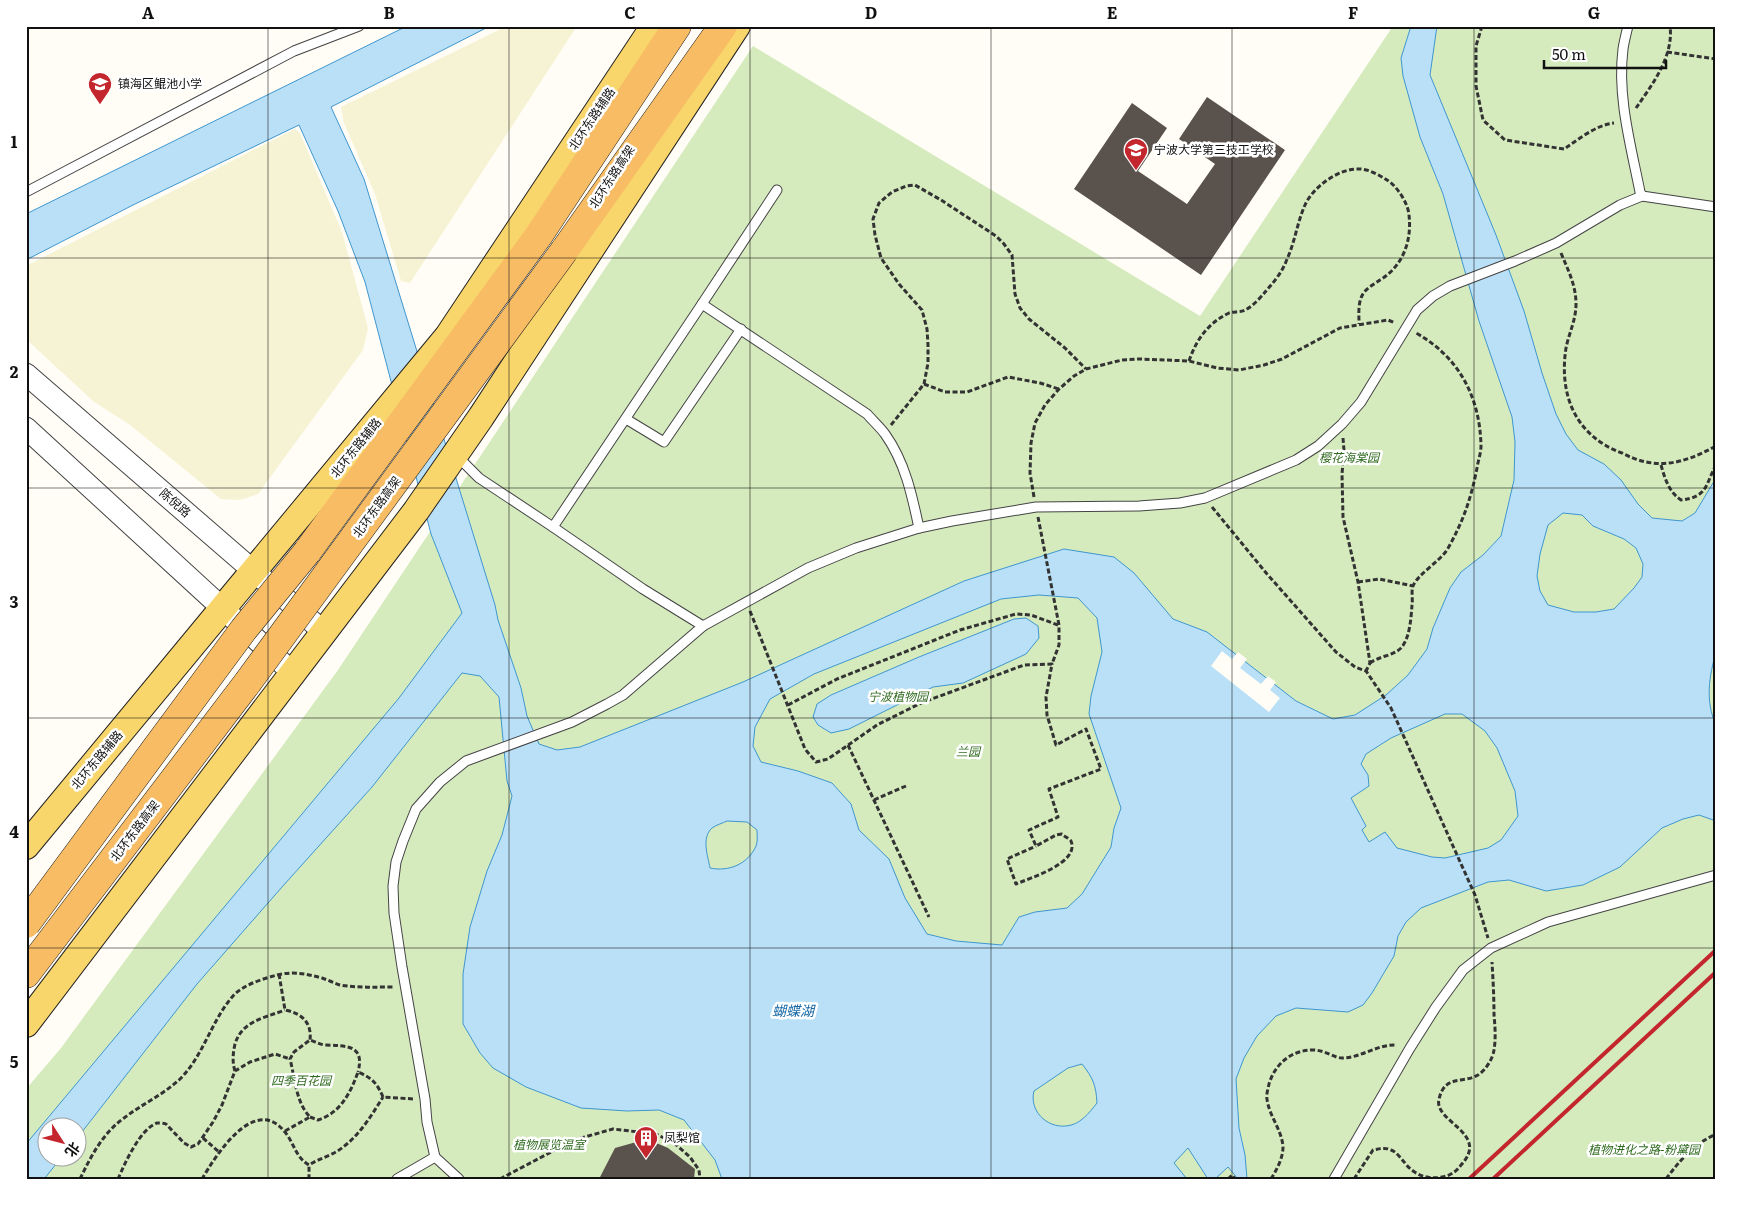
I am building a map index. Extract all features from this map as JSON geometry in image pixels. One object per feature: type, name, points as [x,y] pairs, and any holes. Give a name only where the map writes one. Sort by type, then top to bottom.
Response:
[{"type":"highway","points":[[539,235],[666,26]]},
{"type":"highway","points":[[26,924],[244,629],[312,544],[539,235],[677,26]]},
{"type":"highway","name":"北环东路高架","points":[[26,974],[266,659],[564,251],[709,26]]},
{"type":"highway","points":[[564,251],[723,26]]},
{"type":"main road","name":"北环东路辅路","points":[[26,846],[222,609],[255,572],[448,336],[654,26]]},
{"type":"main road","points":[[26,1024],[416,510],[481,417],[737,26]]},
{"type":"street","name":"陈倪路","points":[[26,374],[324,632]]},
{"type":"street","points":[[26,428],[293,673]]},
{"type":"lane","points":[[26,192],[294,51],[359,26]]},
{"type":"lane","points":[[1628,26],[1623,49],[1622,87],[1626,122],[1642,196]]},
{"type":"lane","points":[[554,527],[777,190]]},
{"type":"lane","points":[[459,1179],[435,1157],[427,1122],[425,1099],[394,913],[393,886],[396,862],[416,809],[440,782],[466,761],[572,722],[623,695],[703,626],[808,568],[856,548],[919,528],[1036,507],[1139,506],[1180,503],[1205,498],[1296,460],[1318,446],[1342,424],[1360,402],[1417,310],[1433,296],[1450,286],[1556,243],[1620,206],[1642,196],[1716,207]]},
{"type":"lane","points":[[702,304],[867,414],[884,433],[901,460],[919,528]]},
{"type":"lane","points":[[626,419],[664,442],[741,329]]},
{"type":"lane","points":[[455,454],[479,478],[643,589],[703,626]]},
{"type":"lane","points":[[1334,1179],[1436,1007],[1464,970],[1491,948],[1548,922],[1716,875]]},
{"type":"lane","points":[[397,1179],[435,1157]]},
{"type":"path","points":[[1482,26],[1476,46],[1476,86],[1483,120],[1505,140],[1564,149],[1590,132],[1609,124],[1626,122],[1665,61],[1671,35],[1670,26]]},
{"type":"path","points":[[1667,52],[1716,58]]},
{"type":"path","points":[[1189,361],[1194,345],[1204,331],[1215,321],[1231,312],[1247,309],[1266,292],[1276,279],[1287,260],[1296,227],[1306,203],[1314,191],[1330,178],[1347,170],[1360,169],[1391,182],[1404,201],[1409,213],[1409,219],[1408,238],[1404,255],[1393,270],[1365,291],[1361,297],[1358,324]]},
{"type":"path","points":[[884,433],[924,384],[928,362],[927,330],[922,310],[899,284],[881,258],[874,235],[872,219],[879,203],[892,192],[906,186],[915,185],[962,213],[996,236],[1004,244],[1012,256],[1015,294],[1020,308],[1029,319],[1065,348],[1086,369]]},
{"type":"path","points":[[1556,243],[1574,282],[1576,317],[1567,347],[1564,368],[1566,388],[1572,410],[1580,423],[1605,446],[1632,459],[1661,465],[1686,460],[1714,447],[1716,452]]},
{"type":"path","points":[[1036,846],[1029,830],[1058,817],[1049,789],[1101,769],[1086,729],[1056,745],[1046,715],[1046,697],[1052,664],[1058,645],[1059,625],[1030,473],[1031,443],[1035,423],[1045,404],[1074,376],[1086,369],[1139,358],[1189,361],[1217,368],[1239,370],[1282,359],[1340,328],[1388,320],[1406,327],[1429,340],[1445,353],[1457,367],[1467,384],[1475,404],[1481,447],[1467,509],[1456,534],[1445,552],[1413,586],[1406,641],[1400,650],[1370,662]]},
{"type":"path","points":[[924,384],[945,392],[967,392],[1008,377],[1040,382],[1059,390]]},
{"type":"path","points":[[1342,424],[1344,450],[1342,474],[1343,517],[1358,582],[1370,662],[1366,672]]},
{"type":"path","points":[[1661,465],[1667,484],[1676,497],[1681,500],[1694,498],[1703,491],[1716,465]]},
{"type":"path","points":[[1205,498],[1336,652],[1355,667],[1366,672],[1390,708],[1475,895],[1491,948],[1495,1020],[1494,1050],[1491,1059],[1479,1075],[1450,1082],[1444,1088],[1438,1105],[1442,1113],[1458,1126],[1468,1140],[1469,1150],[1466,1160],[1453,1173],[1433,1178],[1415,1173],[1393,1150],[1384,1148],[1373,1150],[1354,1179]]},
{"type":"path","points":[[1358,582],[1379,579],[1413,586]]},
{"type":"path","points":[[746,601],[805,749],[816,762],[828,759],[877,724],[928,701],[1024,665],[1052,664]]},
{"type":"path","points":[[788,705],[837,679],[960,630],[1016,614],[1031,615],[1059,625]]},
{"type":"path","points":[[848,745],[928,917]]},
{"type":"path","points":[[874,800],[906,786]]},
{"type":"path","points":[[1062,834],[1072,843],[1070,853],[1056,867],[1016,884],[1007,859],[1036,846],[1056,835],[1062,834]]},
{"type":"path","points":[[80,1179],[87,1163],[104,1136],[124,1118],[156,1098],[180,1078],[195,1060],[217,1019],[234,995],[252,983],[279,974],[299,972],[339,984],[365,988],[406,986]]},
{"type":"path","points":[[279,974],[284,1010]]},
{"type":"path","points":[[118,1179],[137,1142],[149,1129],[158,1123],[166,1124],[184,1143],[191,1147],[198,1144],[203,1138],[222,1105],[235,1071],[233,1052],[238,1034],[246,1025],[284,1010],[294,1012],[303,1017],[310,1025],[310,1040]]},
{"type":"path","points":[[310,1040],[324,1045],[338,1044],[350,1047],[357,1051],[359,1058],[358,1072],[348,1096],[331,1115],[318,1120],[310,1117],[305,1112],[298,1095],[290,1059],[294,1052],[310,1040]]},
{"type":"path","points":[[1271,1179],[1281,1160],[1283,1148],[1282,1139],[1267,1099],[1268,1087],[1273,1072],[1284,1060],[1296,1052],[1305,1050],[1329,1052],[1339,1058],[1353,1058],[1380,1047],[1394,1045],[1410,1048]]},
{"type":"path","points":[[235,1071],[250,1062],[276,1054],[290,1059]]},
{"type":"path","points":[[358,1072],[377,1083],[383,1097]]},
{"type":"path","points":[[383,1097],[425,1099]]},
{"type":"path","points":[[309,1165],[335,1152],[353,1139],[383,1097]]},
{"type":"path","points":[[285,1131],[310,1117]]},
{"type":"path","points":[[202,1179],[219,1152],[235,1133],[247,1125],[263,1119],[275,1123],[285,1131],[298,1156],[309,1165]]},
{"type":"path","points":[[500,1179],[574,1140],[613,1129],[656,1134],[674,1143],[690,1157],[698,1170],[700,1179]]},
{"type":"path","points":[[1666,1179],[1690,1150],[1716,1134]]},
{"type":"path","points":[[203,1138],[219,1152]]},
{"type":"path","points":[[308,1179],[309,1165]]},
{"type":"path","points":[[1228,1179],[1232,1175],[1235,1179]]},
{"type":"shaded area","points":[[507,26],[577,26],[410,283],[401,281],[375,194],[344,123],[341,107]]},
{"type":"shaded area","points":[[295,129],[300,133],[342,232],[368,328],[363,350],[258,494],[240,500],[221,499],[130,425],[93,401],[26,339],[26,266]]},
{"type":"green space","name":"宁波植物园","points":[[1393,26],[1716,26],[1716,1179],[26,1179],[26,1089],[61,1048],[338,670],[753,46],[1200,316]]},
{"type":"water","name":"蝴蝶湖","points":[[407,26],[490,26],[331,107],[364,179],[498,620],[521,688],[527,716],[539,744],[557,750],[580,747],[743,682],[964,581],[1064,549],[1114,557],[1134,573],[1173,619],[1207,632],[1296,701],[1333,719],[1355,715],[1386,695],[1408,675],[1427,649],[1433,628],[1450,588],[1461,572],[1483,555],[1501,536],[1514,480],[1515,442],[1512,417],[1479,321],[1443,194],[1420,137],[1403,76],[1401,58],[1411,26],[1437,26],[1430,75],[1496,235],[1524,311],[1556,414],[1566,434],[1578,450],[1604,464],[1621,480],[1638,504],[1652,518],[1682,521],[1695,513],[1716,478],[1716,652],[1709,698],[1716,725],[1716,821],[1699,815],[1683,819],[1662,828],[1620,867],[1583,885],[1546,891],[1509,880],[1488,882],[1421,908],[1406,922],[1398,936],[1394,956],[1363,1005],[1348,1012],[1296,1008],[1276,1016],[1257,1036],[1244,1058],[1236,1079],[1239,1128],[1245,1155],[1247,1179],[1238,1179],[1228,1167],[1215,1179],[1208,1179],[1188,1148],[1174,1163],[1187,1179],[722,1179],[715,1160],[684,1120],[659,1110],[627,1111],[581,1108],[526,1087],[493,1068],[480,1053],[463,1024],[463,974],[470,927],[487,871],[502,835],[512,796],[507,781],[499,697],[480,676],[462,673],[372,787],[197,984],[88,1124],[88,1118],[48,1118],[399,698],[462,613],[431,534],[365,282],[338,211],[299,125],[133,205],[26,260],[26,214]],"holes":[[[1563,513],[1582,515],[1593,526],[1624,539],[1636,548],[1643,564],[1642,577],[1614,609],[1596,612],[1574,612],[1548,605],[1540,591],[1537,576],[1540,554],[1548,525]],[[1039,595],[1078,598],[1097,618],[1102,652],[1091,696],[1089,714],[1121,808],[1114,828],[1111,847],[1082,894],[1067,908],[1035,912],[1019,917],[1002,945],[956,941],[927,934],[905,898],[889,859],[859,830],[851,804],[832,783],[798,771],[761,762],[753,746],[755,727],[770,699],[814,674],[1001,599]],[[1445,714],[1462,714],[1485,731],[1497,748],[1515,791],[1518,816],[1501,840],[1488,848],[1445,858],[1432,857],[1397,848],[1385,832],[1369,842],[1362,830],[1366,826],[1351,798],[1369,786],[1368,775],[1361,764],[1366,754],[1391,738]],[[727,821],[747,822],[757,830],[757,844],[753,852],[743,862],[731,868],[710,868],[706,847],[707,837],[712,828]],[[1082,1064],[1093,1082],[1097,1103],[1080,1121],[1071,1125],[1059,1126],[1046,1121],[1037,1111],[1034,1105],[1034,1091],[1068,1068]]]},
{"type":"water","points":[[1026,618],[1038,626],[1039,638],[1026,654],[963,683],[933,687],[849,729],[831,733],[818,725],[813,717],[817,704],[831,695],[1014,619]]},
{"type":"water","name":"蝴蝶湖","points":[[38,1130],[38,1168],[53,1168],[44,1179],[26,1179],[26,1144]]},
{"type":"pier","points":[[1222,651],[1232,659],[1238,652],[1247,659],[1240,668],[1261,684],[1268,676],[1276,682],[1270,690],[1280,698],[1269,712],[1211,666]]},
{"type":"building","points":[[1207,97],[1285,150],[1201,275],[1074,189],[1132,103],[1167,128],[1138,171],[1187,204],[1215,164],[1179,139]]},
{"type":"building","name":"凤梨馆","points":[[647,1139],[668,1148],[695,1169],[694,1179],[599,1179],[615,1148]]},
{"type":"railway","points":[[1469,1179],[1716,950]]},
{"type":"railway","points":[[1493,1179],[1716,972]]},
{"type":"place","name":"镇海区鲲池小学","points":[[100,105]]},
{"type":"place","name":"宁波大学第三技工学校","points":[[1136,171]]},
{"type":"place","name":"凤梨馆","points":[[646,1159]]},
{"type":"park label","name":"樱花海棠园","points":[[1349,458]]},
{"type":"park label","name":"兰园","points":[[968,752]]},
{"type":"park label","name":"四季百花园","points":[[301,1081]]},
{"type":"park label","name":"植物展览温室","points":[[549,1145]]},
{"type":"park label","name":"植物进化之路-粉黛园","points":[[1644,1150]]}]
